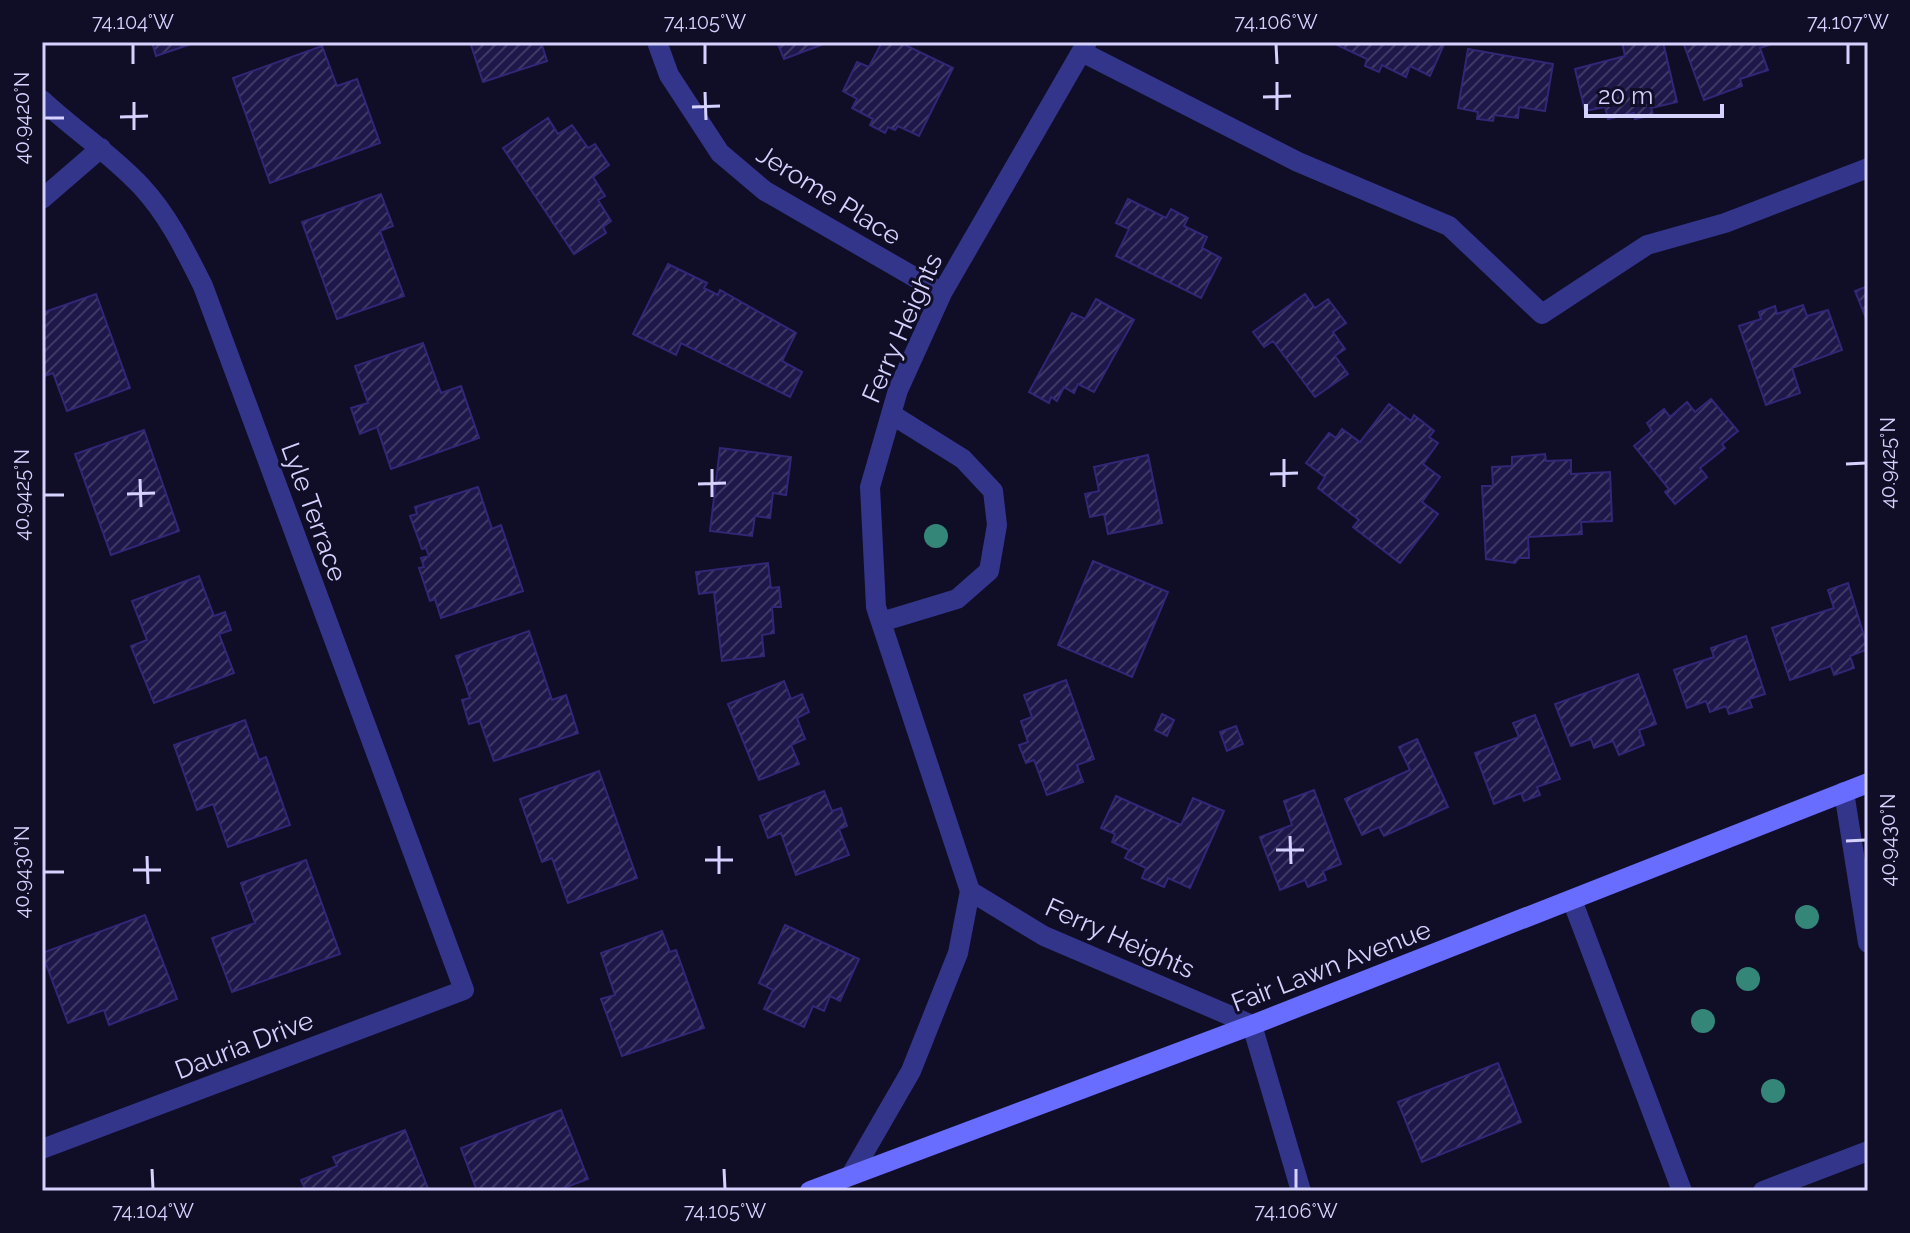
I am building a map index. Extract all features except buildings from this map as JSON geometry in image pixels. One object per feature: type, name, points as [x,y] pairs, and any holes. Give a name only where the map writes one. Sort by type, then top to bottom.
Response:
[{"type":"main road","name":"Fair Lawn Avenue","points":[[810,1191],[1252,1025],[1868,783]]},
{"type":"street","name":"Jerome Place","points":[[657,42],[669,75],[720,153],[765,191],[942,293]]},
{"type":"street","name":"Ferry Heights","points":[[851,1175],[911,1071],[958,953],[970,891],[876,607],[870,487],[891,414],[942,293],[1084,47]]},
{"type":"street","points":[[1084,47],[1298,162],[1449,226],[1542,314],[1647,245],[1725,223],[1868,168]]},
{"type":"street","name":"Lyle Terrace","points":[[42,100],[101,148],[142,187],[174,230],[203,286],[464,990]]},
{"type":"street","points":[[42,199],[101,148]]},
{"type":"street","points":[[881,622],[957,599],[989,571],[997,525],[993,491],[963,459],[891,414]]},
{"type":"street","points":[[1844,792],[1868,943]]},
{"type":"street","name":"Ferry Heights","points":[[970,891],[1044,936],[1252,1025]]},
{"type":"street","points":[[1572,900],[1682,1191]]},
{"type":"street","name":"Dauria Drive","points":[[42,1149],[464,990]]},
{"type":"street","points":[[1252,1025],[1301,1191]]},
{"type":"street","points":[[1763,1191],[1868,1151]]}]
